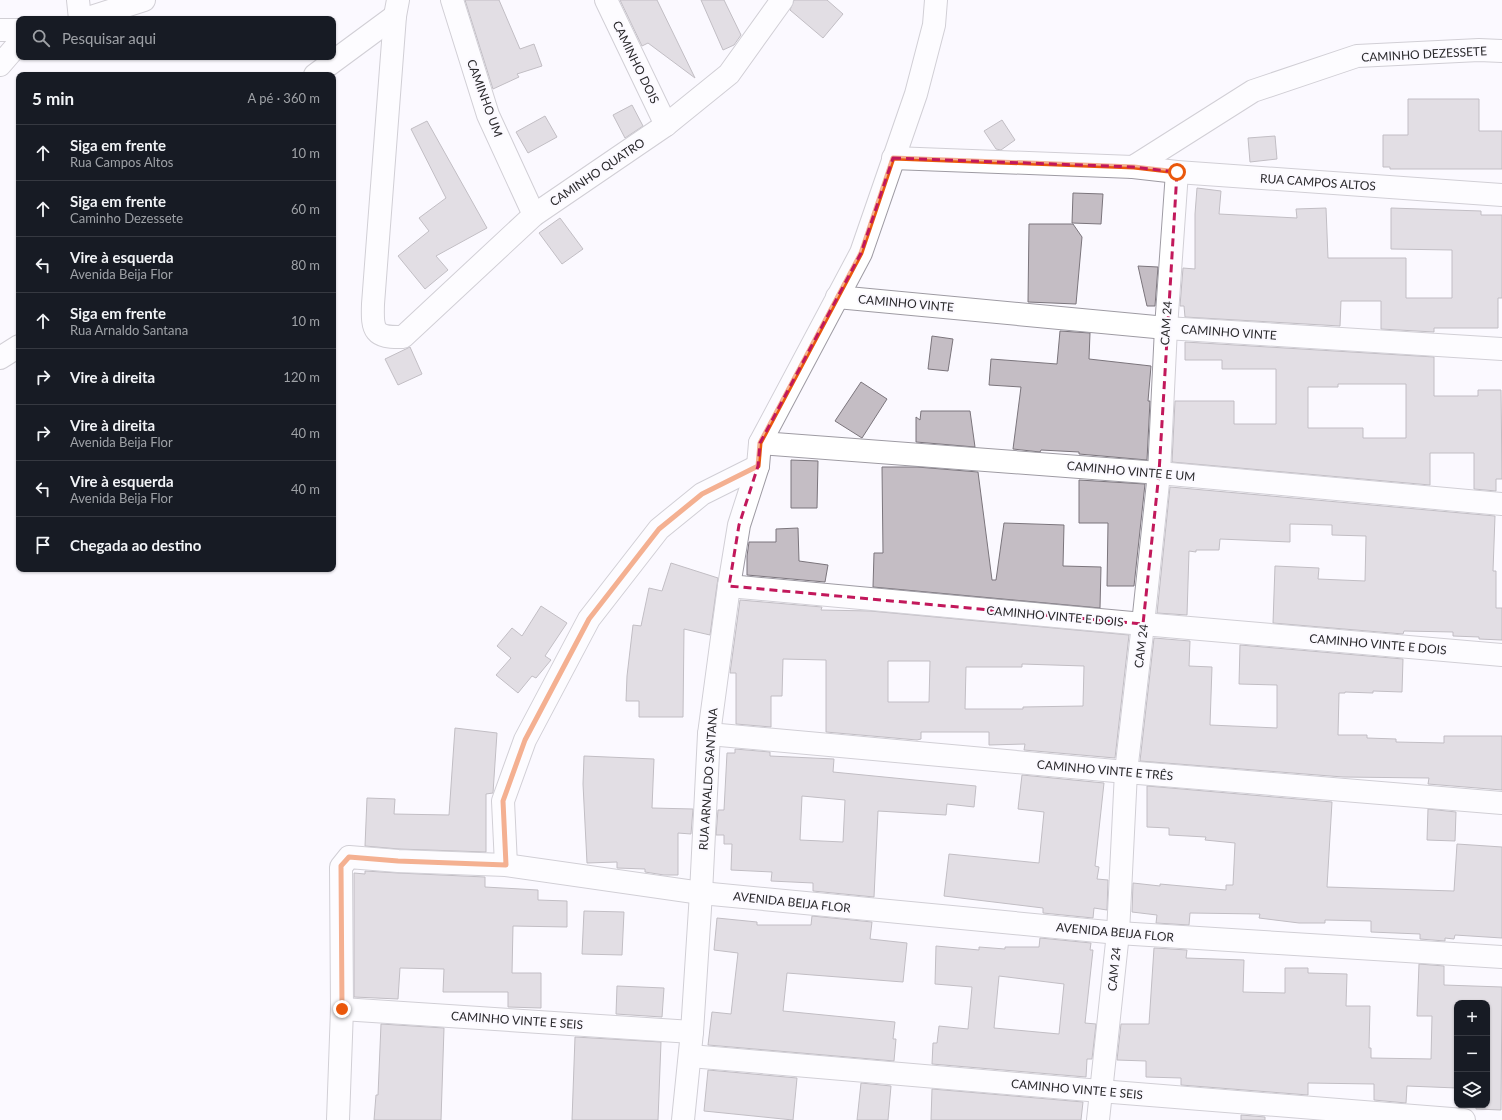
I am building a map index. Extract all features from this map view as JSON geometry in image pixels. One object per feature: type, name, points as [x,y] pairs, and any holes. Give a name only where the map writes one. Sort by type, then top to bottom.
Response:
[{"type":"street","points":[[78,0],[80,16]]},
{"type":"street","points":[[94,16],[144,0]]},
{"type":"street","name":"CAMINHO UM","points":[[452,0],[488,115],[534,215]]},
{"type":"street","name":"CAMINHO DOIS","points":[[606,0],[666,125]]},
{"type":"street","points":[[760,443],[861,253],[916,94],[934,25],[936,0]]},
{"type":"street","name":"CAMINHO QUATRO","points":[[396,8],[372,323],[378,333],[388,338],[403,337],[534,215],[666,125],[729,74],[776,3]]},
{"type":"street","points":[[336,58],[396,8]]},
{"type":"street","points":[[0,30],[16,30]]},
{"type":"street","points":[[0,65],[16,46]]},
{"type":"street","name":"CAMINHO DEZESSETE","points":[[1134,167],[1253,91],[1357,56],[1479,50],[1502,51]]},
{"type":"street","points":[[319,72],[333,60]]},
{"type":"street","points":[[893,158],[1134,167]]},
{"type":"street","name":"RUA CAMPOS ALTOS","points":[[1134,167],[1177,172],[1502,195]]},
{"type":"street","name":"CAM 24","points":[[1098,1120],[1118,933],[1126,772],[1144,624],[1159,473],[1166,328],[1177,172]]},
{"type":"street","name":"CAMINHO VINTE","points":[[837,297],[1166,328],[1502,349]]},
{"type":"street","points":[[0,358],[16,348]]},
{"type":"street","name":"RUA ARNALDO SANTANA","points":[[683,1120],[692,1032],[701,893],[708,734],[728,586],[739,525],[758,466],[760,443]]},
{"type":"street","name":"CAMINHO VINTE E UM","points":[[760,443],[1159,473],[1502,504]]},
{"type":"street","points":[[506,865],[503,801],[525,740],[589,619],[659,529],[702,494],[758,466]]},
{"type":"street","name":"CAMINHO VINTE E DOIS","points":[[728,586],[1502,655]]},
{"type":"street","name":"CAMINHO VINTE E TRÊS","points":[[708,734],[1126,772],[1502,803]]},
{"type":"street","name":"AVENIDA BEIJA FLOR","points":[[338,1120],[342,1009],[341,866],[349,857],[398,861],[506,865],[701,893],[1118,933],[1502,957]]},
{"type":"street","name":"CAMINHO VINTE E SEIS","points":[[342,1009],[692,1032]]},
{"type":"street","name":"CAMINHO VINTE E SEIS","points":[[690,1056],[1464,1120]]},
{"type":"highlighted area","points":[[893,158],[1133,167],[1177,172],[1159,473],[1143,624],[729,586],[739,525],[758,466],[760,443],[861,253]]},
{"type":"building","points":[[465,0],[499,0],[520,49],[534,44],[542,66],[517,74],[519,77],[493,89]]},
{"type":"building","points":[[620,0],[657,0],[695,78],[648,43],[642,46]]},
{"type":"building","points":[[701,0],[724,0],[741,35],[734,45],[723,50]]},
{"type":"building","points":[[794,0],[827,0],[843,14],[823,38],[790,10]]},
{"type":"building","points":[[1408,99],[1479,99],[1479,131],[1502,131],[1502,169],[1390,169],[1390,167],[1383,167],[1383,135],[1408,135]]},
{"type":"building","points":[[632,105],[643,126],[625,138],[613,115]]},
{"type":"building","points":[[545,116],[557,137],[528,153],[516,132]]},
{"type":"building","points":[[1002,120],[1015,140],[1001,150],[996,149],[984,131]]},
{"type":"building","points":[[427,121],[487,228],[436,256],[448,270],[425,289],[398,256],[429,231],[419,218],[446,198],[411,129]]},
{"type":"building","points":[[1275,136],[1277,159],[1250,162],[1248,138]]},
{"type":"building","points":[[1197,188],[1221,191],[1219,214],[1297,218],[1296,209],[1326,208],[1328,258],[1406,258],[1406,298],[1452,298],[1452,250],[1391,249],[1391,208],[1481,211],[1481,215],[1502,215],[1502,298],[1498,298],[1498,328],[1434,328],[1434,332],[1381,329],[1381,301],[1341,301],[1340,326],[1185,317],[1184,306],[1180,306],[1183,268],[1195,269],[1195,214]]},
{"type":"building","points":[[1073,193],[1103,194],[1101,224],[1072,223]]},
{"type":"building","points":[[560,218],[583,249],[562,264],[539,233]]},
{"type":"building","points":[[1029,224],[1073,224],[1082,237],[1076,304],[1028,302]]},
{"type":"building","points":[[1138,266],[1158,267],[1155,306],[1147,306]]},
{"type":"building","points":[[1060,331],[1090,333],[1089,359],[1151,366],[1148,401],[1150,401],[1147,460],[1079,454],[1079,452],[1041,450],[1040,452],[1013,449],[1021,387],[989,385],[991,359],[1057,364]]},
{"type":"building","points":[[932,336],[953,339],[948,371],[928,369]]},
{"type":"building","points":[[1185,342],[1434,357],[1434,396],[1478,396],[1478,390],[1501,390],[1502,479],[1496,479],[1496,491],[1474,489],[1474,453],[1430,453],[1430,485],[1172,462],[1175,401],[1234,401],[1234,424],[1276,424],[1276,369],[1222,369],[1222,360],[1185,360]],"holes":[[[1338,384],[1406,384],[1406,438],[1363,438],[1363,428],[1308,428],[1308,387],[1338,387]]]},
{"type":"building","points":[[410,347],[422,374],[398,385],[385,359]]},
{"type":"building","points":[[861,382],[887,399],[862,438],[835,421]]},
{"type":"building","points":[[921,411],[970,411],[975,447],[916,442],[916,417],[920,420]]},
{"type":"building","points":[[791,460],[818,461],[817,508],[791,508]]},
{"type":"building","points":[[882,467],[917,467],[978,472],[992,580],[996,580],[1004,523],[1064,525],[1063,566],[1101,567],[1100,608],[873,587],[874,553],[883,553]]},
{"type":"building","points":[[1079,480],[1145,484],[1134,586],[1107,586],[1108,523],[1079,523]]},
{"type":"building","points":[[1170,487],[1495,516],[1493,571],[1496,571],[1496,608],[1502,608],[1502,640],[1453,636],[1453,632],[1404,631],[1403,634],[1273,623],[1275,566],[1319,568],[1318,579],[1365,581],[1366,536],[1332,535],[1332,525],[1290,524],[1290,542],[1220,539],[1219,550],[1196,550],[1196,552],[1189,551],[1187,615],[1157,613]]},
{"type":"building","points":[[798,528],[799,561],[828,565],[825,582],[747,575],[749,542],[776,542],[776,529]]},
{"type":"building","points":[[671,563],[718,578],[710,635],[684,629],[683,717],[639,717],[639,701],[626,701],[627,676],[633,625],[641,626],[649,588],[662,591]]},
{"type":"building","points":[[740,600],[822,607],[821,610],[870,611],[1129,635],[1115,758],[1024,750],[1025,744],[989,745],[989,732],[921,732],[921,739],[917,740],[826,732],[826,660],[783,659],[782,696],[771,696],[771,727],[736,724],[736,673],[730,673]],"holes":[[[888,661],[930,661],[929,702],[888,702]],[[1022,664],[1084,666],[1083,706],[1023,707],[1023,709],[965,709],[966,667],[1022,667]]]},
{"type":"building","points":[[541,606],[567,623],[545,656],[551,660],[536,678],[532,676],[518,693],[496,675],[511,658],[497,646],[512,628],[522,636]]},
{"type":"building","points":[[1154,638],[1190,641],[1189,666],[1212,667],[1210,725],[1277,728],[1277,685],[1239,684],[1240,645],[1403,659],[1402,692],[1373,691],[1373,693],[1339,693],[1338,735],[1367,735],[1367,738],[1396,739],[1396,742],[1444,743],[1444,736],[1502,736],[1502,790],[1428,784],[1429,778],[1343,777],[1140,761]]},
{"type":"building","points":[[455,728],[497,733],[493,793],[486,794],[486,852],[399,849],[365,846],[367,798],[395,799],[394,814],[449,815]]},
{"type":"building","points":[[735,749],[770,752],[770,756],[834,759],[833,772],[976,786],[974,807],[947,804],[946,815],[878,811],[874,897],[813,891],[813,883],[771,881],[772,872],[731,870],[732,844],[724,844],[724,835],[716,835],[718,810],[724,810],[727,753],[735,753]],"holes":[[[802,796],[845,800],[843,842],[800,840]]]},
{"type":"building","points":[[584,756],[654,759],[652,808],[693,809],[691,834],[678,833],[678,875],[664,875],[645,872],[645,869],[617,868],[617,862],[587,863],[583,784]]},
{"type":"building","points":[[1022,775],[1104,783],[1095,866],[1099,867],[1097,879],[1108,880],[1107,910],[1094,908],[1093,918],[1043,913],[1043,908],[944,896],[949,854],[1039,863],[1044,812],[1018,809]]},
{"type":"building","points":[[1147,786],[1332,802],[1327,887],[1454,891],[1457,844],[1502,847],[1502,938],[1455,935],[1454,939],[1445,938],[1445,941],[1420,939],[1420,934],[1371,932],[1371,921],[1325,920],[1325,923],[1299,923],[1259,918],[1260,914],[1190,913],[1189,925],[1156,923],[1157,915],[1132,912],[1133,883],[1226,890],[1226,885],[1233,885],[1235,843],[1205,840],[1206,837],[1169,835],[1169,828],[1147,827]]},
{"type":"building","points":[[1428,809],[1456,812],[1455,841],[1427,840]]},
{"type":"building","points":[[365,871],[485,877],[485,887],[538,890],[538,900],[567,901],[567,927],[513,926],[512,973],[541,973],[541,1008],[508,1007],[508,992],[443,992],[444,969],[400,968],[398,999],[354,997],[354,873],[365,874]]},
{"type":"building","points":[[584,911],[624,912],[622,955],[582,954]]},
{"type":"building","points":[[812,916],[872,922],[870,939],[907,943],[903,982],[787,973],[783,1011],[895,1022],[893,1039],[896,1039],[894,1061],[708,1045],[712,1012],[731,1014],[738,953],[714,950],[717,918],[757,922],[757,925],[811,925]]},
{"type":"building","points":[[1040,938],[1091,943],[1090,950],[1093,950],[1085,1023],[1096,1024],[1092,1059],[1087,1059],[1086,1077],[932,1064],[933,1043],[937,1043],[939,1026],[968,1029],[972,987],[935,984],[936,946],[979,950],[979,947],[1005,949],[1005,947],[1039,947]],"holes":[[[999,976],[1064,984],[1059,1034],[994,1028]]]},
{"type":"building","points":[[1154,948],[1187,950],[1186,958],[1244,960],[1243,992],[1285,993],[1285,968],[1308,968],[1308,973],[1347,974],[1346,1006],[1370,1006],[1369,1048],[1371,1048],[1371,1058],[1431,1059],[1432,1016],[1417,1016],[1419,964],[1444,966],[1444,985],[1502,987],[1501,1110],[1476,1109],[1490,1108],[1490,1000],[1454,1000],[1454,1088],[1407,1086],[1406,1103],[1374,1100],[1374,1084],[1308,1083],[1308,1095],[1181,1085],[1181,1078],[1146,1077],[1146,1061],[1117,1060],[1121,1024],[1149,1024]]},
{"type":"building","points":[[617,986],[664,988],[662,1017],[616,1014]]},
{"type":"building","points":[[381,1024],[444,1028],[441,1120],[374,1120],[376,1095],[378,1095]]},
{"type":"building","points":[[575,1037],[661,1042],[658,1120],[572,1120]]},
{"type":"building","points":[[708,1070],[797,1078],[793,1120],[704,1111]]},
{"type":"building","points":[[861,1083],[891,1086],[888,1120],[857,1120]]},
{"type":"building","points":[[932,1089],[1083,1102],[1081,1120],[931,1120]]},
{"type":"building","points":[[1241,1115],[1265,1117],[1265,1120],[1241,1120]]},
{"type":"route","points":[[342,1009],[341,866],[349,857],[398,861],[506,865],[503,801],[525,740],[589,619],[659,529],[702,494],[758,466],[760,443],[861,253],[893,158],[1134,167],[1177,172]]}]
